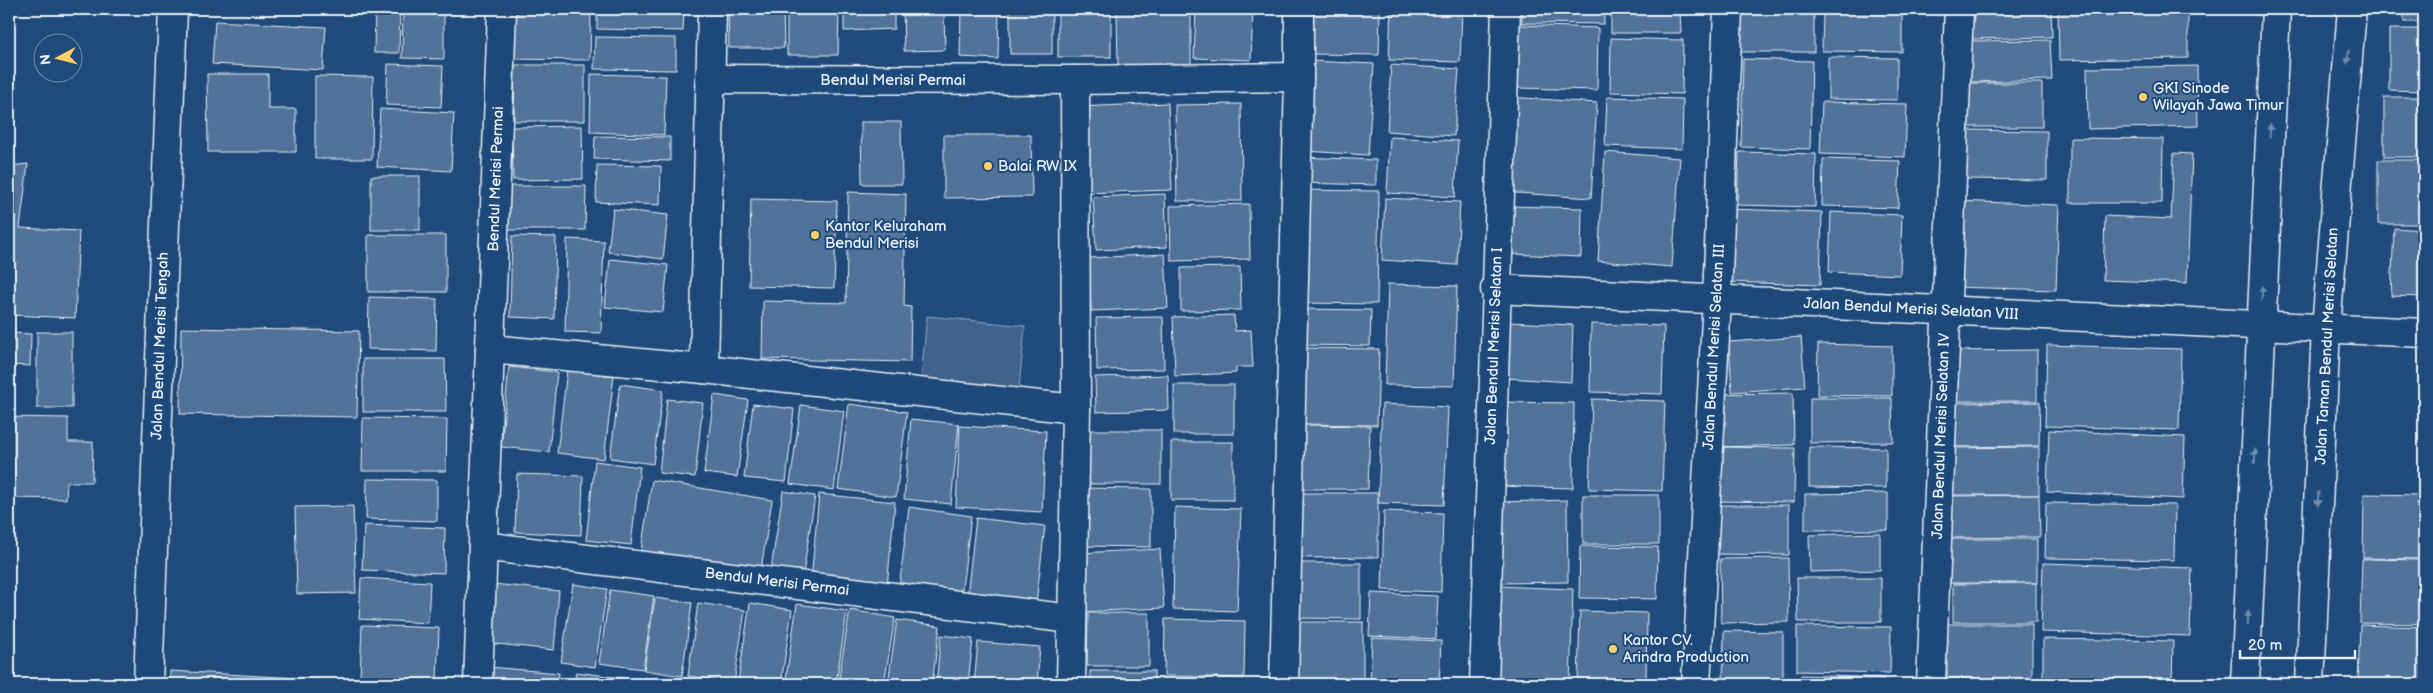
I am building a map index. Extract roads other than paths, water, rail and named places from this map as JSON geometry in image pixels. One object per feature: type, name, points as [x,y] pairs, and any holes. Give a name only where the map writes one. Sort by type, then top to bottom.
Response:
[{"type":"street","name":"Jalan Bendul Merisi Tengah","points":[[148,684],[173,9]]},
{"type":"street","name":"Bendul Merisi Permai","points":[[478,684],[502,9]]},
{"type":"street","points":[[704,368],[712,9]]},
{"type":"street","points":[[1284,684],[1299,77],[1299,9]]},
{"type":"street","name":"Jalan Bendul Merisi Selatan I","points":[[1484,684],[1495,289],[1506,9]]},
{"type":"street","name":"Jalan Bendul Merisi Selatan III","points":[[1696,684],[1717,300],[1728,9]]},
{"type":"street","name":"Jalan Bendul Merisi Selatan IV","points":[[1931,684],[1959,9]]},
{"type":"street","points":[[2245,684],[2276,9]]},
{"type":"street","name":"Jalan Taman Bendul Merisi Selatan","points":[[2310,684],[2326,328],[2352,9]]},
{"type":"street","name":"Bendul Merisi Permai","points":[[710,80],[1075,80],[1299,77]]},
{"type":"street","points":[[1072,684],[1071,619],[1076,409],[1075,80]]},
{"type":"street","name":"Jalan Bendul Merisi Selatan VIII","points":[[1495,289],[2424,333]]},
{"type":"street","points":[[490,349],[704,368],[1076,409]]},
{"type":"street","name":"Bendul Merisi Permai","points":[[483,546],[1071,619]]},
{"type":"place","name":"GKI Sinode Wilayah Jawa Timur","points":[[2143,97]]},
{"type":"place","name":"Balai RW IX","points":[[988,166]]},
{"type":"place","name":"Kantor Keluraham Bendul Merisi","points":[[815,235]]},
{"type":"place","name":"Kantor CV. Arindra Production","points":[[1613,649]]}]
